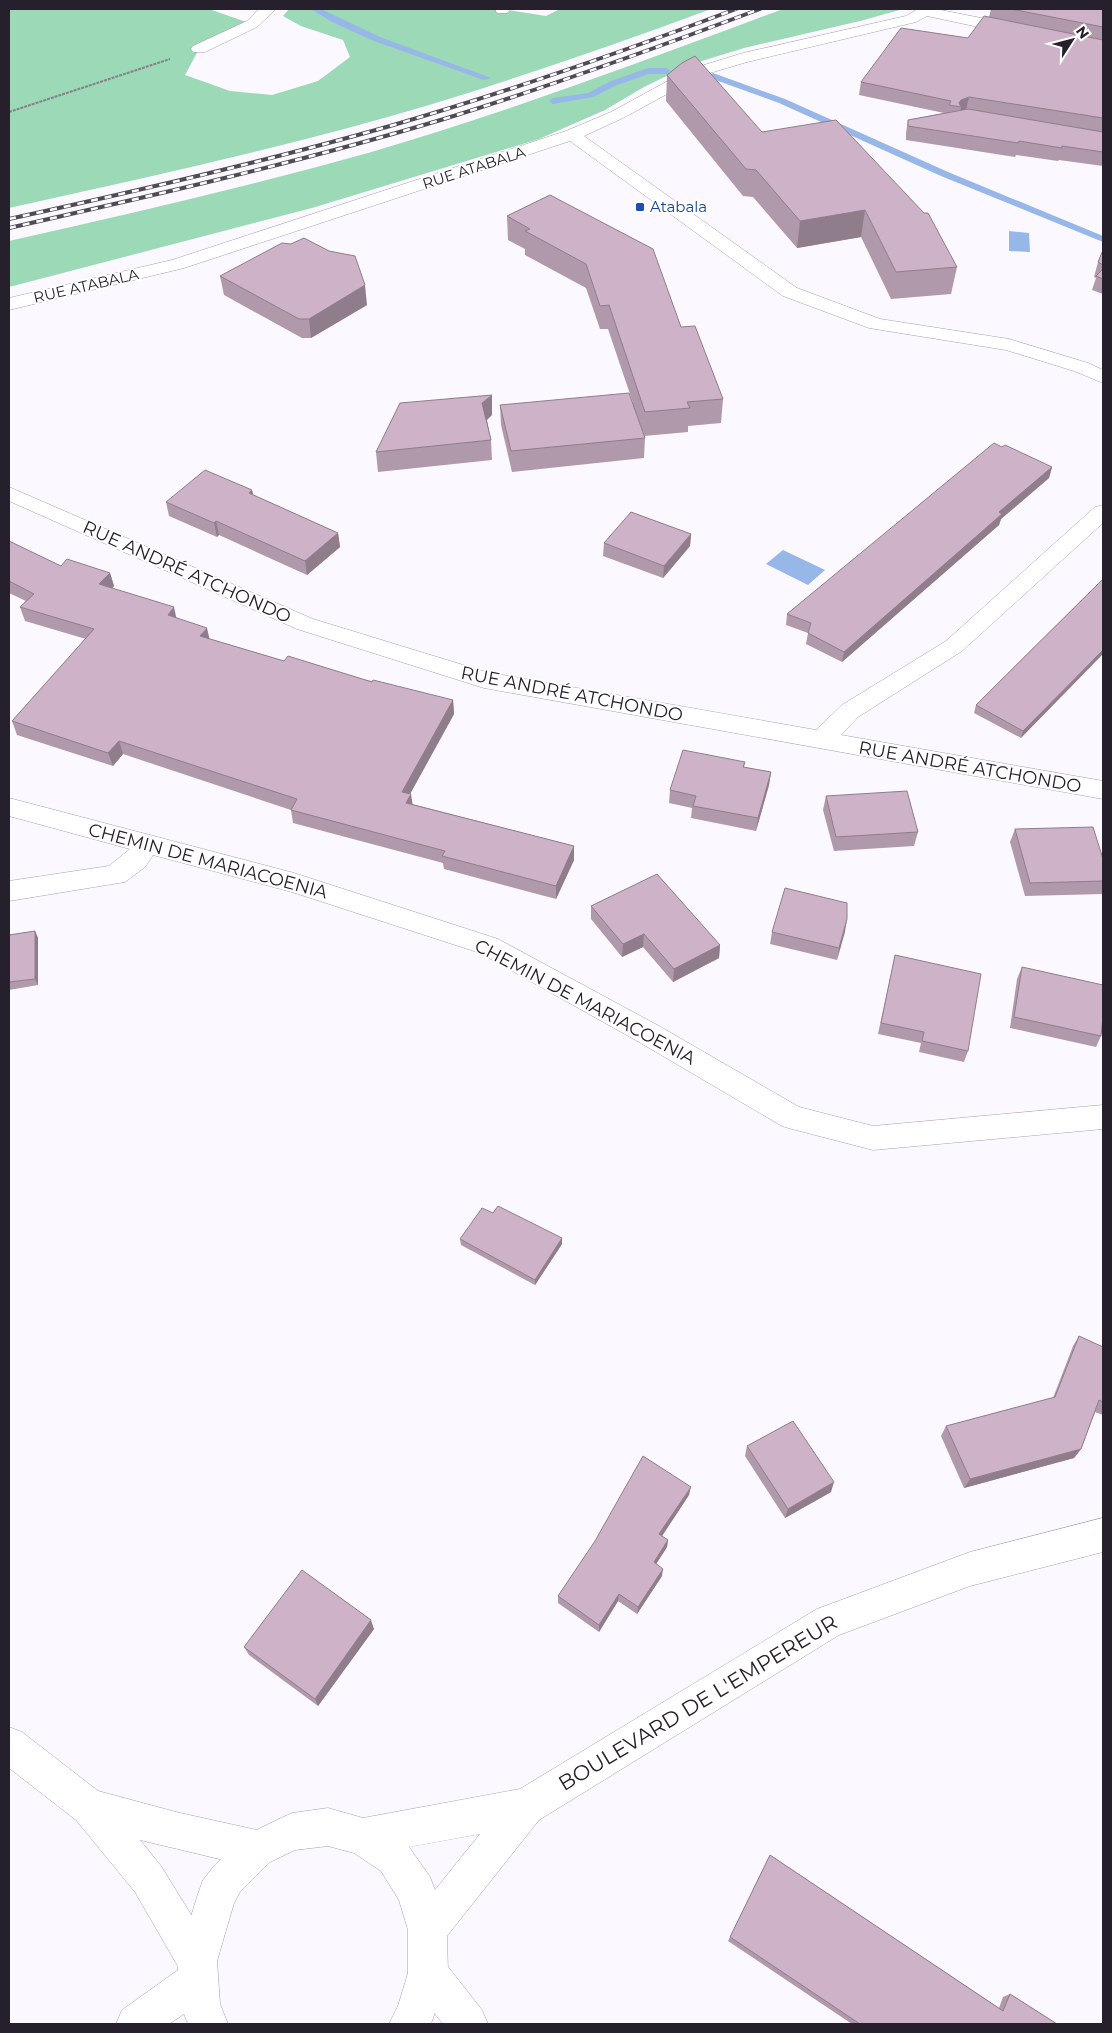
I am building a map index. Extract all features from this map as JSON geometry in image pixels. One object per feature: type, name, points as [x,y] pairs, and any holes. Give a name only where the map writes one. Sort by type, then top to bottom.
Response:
[{"type":"street","points":[[199,49],[252,24],[268,9]]},
{"type":"street","points":[[927,10],[1028,32]]},
{"type":"street","name":"RUE ATABALA","points":[[9,304],[178,264],[572,135],[617,115],[694,73],[743,58],[911,19],[927,10]]},
{"type":"street","points":[[572,135],[790,292],[876,324],[1010,345],[1082,367],[1103,378]]},
{"type":"street","name":"RUE ANDRÉ ATCHONDO","points":[[9,493],[305,624],[484,680],[1103,790]]},
{"type":"street","points":[[820,741],[850,711],[954,646],[1103,512]]},
{"type":"street","name":"CHEMIN DE MARIACOENIA","points":[[9,807],[294,883],[489,946],[649,1034],[792,1117],[873,1138],[1103,1118]]},
{"type":"street","points":[[9,891],[116,875],[136,860],[147,844]]},
{"type":"street","name":"BOULEVARD DE L'EMPEREUR","points":[[427,1930],[526,1807],[829,1621],[970,1568],[1103,1535]]},
{"type":"street","points":[[9,1745],[89,1807],[148,1879],[197,1970],[136,2024]]},
{"type":"street","points":[[89,1807],[180,1832],[257,1849]]},
{"type":"street","name":"BOULEVARD DE L'EMPEREUR","points":[[364,1837],[526,1807]]},
{"type":"street","name":"BOULEVARD DE L'EMPEREUR","points":[[208,2024],[200,2004],[197,1970],[217,1894],[227,1879],[257,1849],[292,1832],[328,1827],[364,1837],[394,1858],[416,1890],[427,1930],[428,1973],[414,2017],[409,2024]]},
{"type":"street","points":[[428,1973],[468,2024]]},
{"type":"path","points":[[9,112],[199,49]]},
{"type":"green space","points":[[9,9],[209,9],[252,24],[199,49],[185,75],[230,91],[272,95],[318,81],[350,57],[343,40],[301,26],[283,16],[289,9],[502,9],[546,16],[560,9],[711,9],[531,73],[394,115],[221,160],[9,208]]},
{"type":"green space","points":[[783,9],[903,9],[744,48],[689,65],[644,87],[605,110],[539,139],[312,208],[9,287],[9,241],[279,177],[368,153],[525,103]]},
{"type":"water","points":[[1009,231],[1029,233],[1030,252],[1009,251]]},
{"type":"water","points":[[783,550],[825,570],[808,585],[766,564]]},
{"type":"building","points":[[1011,9],[1103,9],[1103,27]]},
{"type":"building","points":[[984,16],[1103,40],[1103,118],[969,97],[961,100],[959,103],[961,107],[949,105],[951,101],[861,82],[901,28],[968,38]]},
{"type":"building","points":[[695,56],[762,132],[836,120],[924,213],[928,213],[957,267],[896,272],[865,210],[800,221],[756,170],[746,169],[667,75],[682,63]]},
{"type":"building","points":[[968,109],[1103,132],[1103,152],[1019,141],[1018,143],[908,126],[908,120]]},
{"type":"building","points":[[550,195],[653,249],[681,327],[695,326],[723,399],[687,402],[690,408],[645,412],[609,305],[600,306],[586,264],[525,231],[530,229],[507,216]]},
{"type":"building","points":[[304,238],[329,251],[355,256],[365,285],[309,319],[299,319],[220,276],[282,243],[291,244]]},
{"type":"building","points":[[1103,250],[1103,265],[1098,262]]},
{"type":"building","points":[[1103,269],[1103,279],[1096,276]]},
{"type":"building","points":[[629,393],[645,438],[511,451],[500,405]]},
{"type":"building","points":[[492,395],[482,403],[491,440],[376,452],[400,403]]},
{"type":"building","points":[[994,443],[1002,447],[1005,445],[1052,467],[999,512],[1002,514],[844,652],[808,633],[811,623],[787,614]]},
{"type":"building","points":[[205,470],[252,490],[249,493],[338,533],[305,561],[216,521],[214,523],[166,502]]},
{"type":"building","points":[[631,512],[691,534],[664,566],[604,543]]},
{"type":"building","points":[[9,541],[61,566],[67,559],[110,573],[99,584],[174,607],[168,615],[207,628],[200,636],[284,661],[288,656],[372,682],[373,680],[453,700],[402,792],[411,794],[406,803],[574,846],[556,886],[442,856],[445,851],[291,810],[297,799],[119,741],[108,753],[12,721],[94,629],[20,607],[34,594],[9,581]]},
{"type":"building","points":[[1103,579],[1103,650],[1023,731],[976,705]]},
{"type":"building","points":[[683,750],[745,762],[743,767],[771,772],[758,818],[693,806],[696,796],[670,790]]},
{"type":"building","points":[[907,791],[918,832],[836,837],[826,796]]},
{"type":"building","points":[[1093,827],[1103,859],[1103,881],[1030,883],[1015,829]]},
{"type":"building","points":[[657,874],[720,945],[674,969],[644,934],[623,944],[591,906]]},
{"type":"building","points":[[785,888],[847,903],[847,919],[839,948],[772,932]]},
{"type":"building","points":[[35,931],[35,979],[9,982],[9,935]]},
{"type":"building","points":[[895,955],[981,974],[968,1051],[922,1041],[924,1032],[881,1023]]},
{"type":"building","points":[[1022,967],[1103,985],[1101,1036],[1014,1017]]},
{"type":"building","points":[[498,1206],[562,1238],[535,1280],[460,1239],[482,1208],[493,1213]]},
{"type":"building","points":[[1079,1336],[1103,1347],[1103,1402],[1099,1400],[1081,1449],[970,1479],[946,1426],[1055,1397]]},
{"type":"building","points":[[793,1421],[834,1482],[788,1509],[747,1446]]},
{"type":"building","points":[[643,1456],[691,1487],[659,1534],[668,1540],[654,1562],[663,1569],[638,1607],[619,1594],[599,1625],[558,1596],[595,1541]]},
{"type":"building","points":[[302,1570],[371,1620],[315,1699],[244,1647]]},
{"type":"building","points":[[770,1855],[1003,2011],[1010,1994],[1057,2024],[860,2024],[730,1937]]},
{"type":"waterway","points":[[315,9],[377,39],[487,78]]},
{"type":"waterway","points":[[553,101],[590,95],[614,83],[648,71],[667,71]]},
{"type":"waterway","points":[[713,76],[782,101],[998,197],[1103,239]]},
{"type":"railway","points":[[9,219],[200,176],[390,126],[564,71],[736,9]]},
{"type":"railway","points":[[9,228],[282,164],[390,135],[524,93],[760,9]]},
{"type":"place","name":"Atabala","points":[[640,207]]}]
